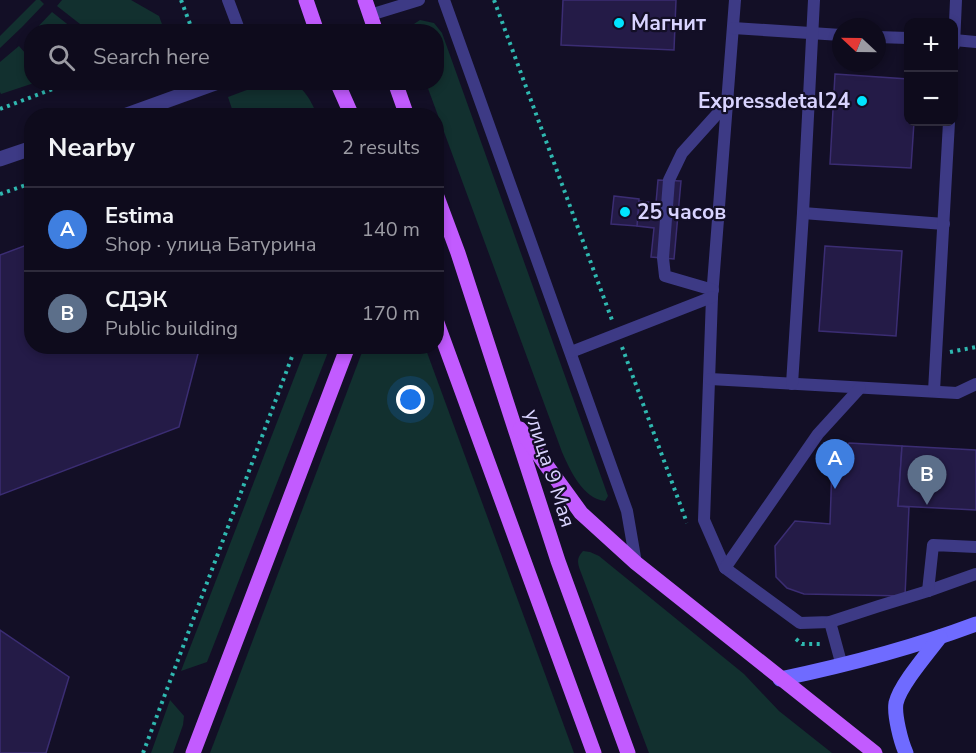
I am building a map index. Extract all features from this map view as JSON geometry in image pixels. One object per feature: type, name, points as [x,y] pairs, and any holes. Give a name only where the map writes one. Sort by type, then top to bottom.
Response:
[{"type":"main road","points":[[306,0],[314,24]]},
{"type":"main road","points":[[368,7],[373,24]]},
{"type":"main road","points":[[338,90],[342,108]]},
{"type":"main road","points":[[340,90],[348,108]]},
{"type":"main road","points":[[398,90],[404,108]]},
{"type":"main road","name":"улица 9 Мая","points":[[444,216],[558,561],[628,753]]},
{"type":"main road","points":[[444,342],[594,753]]},
{"type":"main road","points":[[193,753],[345,354]]},
{"type":"main road","points":[[512,419],[581,513],[636,563],[874,753]]},
{"type":"street","points":[[146,108],[196,90]]},
{"type":"street","points":[[0,159],[24,151]]},
{"type":"street","points":[[780,679],[842,666],[940,638],[976,624]]},
{"type":"street","points":[[906,753],[898,725],[896,703],[907,680],[940,638]]},
{"type":"lane","points":[[228,0],[237,24]]},
{"type":"lane","points":[[368,7],[419,0]]},
{"type":"lane","points":[[444,0],[627,511],[636,563]]},
{"type":"lane","points":[[735,0],[713,293],[704,520],[725,568],[800,623],[830,622],[976,574]]},
{"type":"lane","points":[[792,384],[814,0]]},
{"type":"lane","points":[[955,18],[956,0]]},
{"type":"lane","points":[[733,28],[832,35]]},
{"type":"lane","points":[[886,37],[904,38]]},
{"type":"lane","points":[[958,40],[976,42]]},
{"type":"lane","points":[[713,293],[665,276],[663,258],[669,180],[682,153],[728,102]]},
{"type":"lane","points":[[934,392],[936,355],[943,333],[944,224],[949,126]]},
{"type":"lane","points":[[803,213],[944,224]]},
{"type":"lane","points":[[571,352],[713,293]]},
{"type":"lane","points":[[710,379],[957,393],[976,384]]},
{"type":"lane","points":[[725,568],[818,434],[860,388]]},
{"type":"lane","points":[[928,591],[933,545],[976,547]]},
{"type":"lane","points":[[830,622],[842,666]]},
{"type":"path","points":[[181,0],[190,24]]},
{"type":"path","points":[[0,109],[50,90]]},
{"type":"path","points":[[0,194],[24,186]]},
{"type":"path","points":[[936,355],[976,346]]},
{"type":"path","points":[[143,753],[293,354]]},
{"type":"green space","points":[[36,0],[44,4],[0,48],[0,36]]},
{"type":"green space","points":[[62,0],[131,0],[159,16],[162,24],[80,24],[57,6]]},
{"type":"green space","points":[[52,12],[67,24],[41,24]]},
{"type":"green space","points":[[420,20],[435,24],[414,24]]},
{"type":"green space","points":[[444,39],[608,496],[605,501],[590,495],[584,489],[573,475],[562,452],[444,132],[444,108],[435,108],[429,90],[444,90]]},
{"type":"green space","points":[[19,46],[24,52],[24,86],[1,94],[0,62]]},
{"type":"green space","points":[[247,90],[302,90],[314,108],[232,108],[228,97]]},
{"type":"green space","points":[[303,354],[327,354],[207,662],[181,671]]},
{"type":"green space","points":[[361,354],[428,354],[574,753],[210,753]]},
{"type":"green space","points":[[583,551],[599,556],[744,674],[779,711],[832,753],[649,753],[578,564]]},
{"type":"green space","points":[[170,700],[184,716],[173,753],[151,753]]},
{"type":"building","name":"Магнит","points":[[563,0],[676,0],[674,50],[561,45]]},
{"type":"building","points":[[835,74],[904,79],[904,126],[914,126],[911,168],[830,164]]},
{"type":"building","points":[[658,180],[681,181],[674,259],[651,257],[654,228],[637,226],[639,201],[656,203]]},
{"type":"building","name":"25 часов","points":[[614,196],[639,199],[637,226],[611,224]]},
{"type":"building","points":[[24,246],[24,354],[198,354],[179,427],[0,495],[0,255]]},
{"type":"building","points":[[825,246],[902,251],[896,336],[819,331]]},
{"type":"building","points":[[849,443],[902,446],[898,506],[909,507],[905,596],[804,594],[787,588],[776,577],[775,546],[795,521],[830,524],[832,466]]},
{"type":"building","points":[[902,446],[976,450],[976,510],[898,506]]},
{"type":"building","points":[[0,630],[69,677],[46,753],[0,753]]},
{"type":"place","name":"Магнит","points":[[619,23]]},
{"type":"place","name":"Expressdetal24","points":[[862,101]]},
{"type":"place","name":"25 часов","points":[[625,212]]},
{"type":"place","name":"Estima","points":[[835,489]]},
{"type":"place","name":"СДЭК","points":[[927,505]]}]
